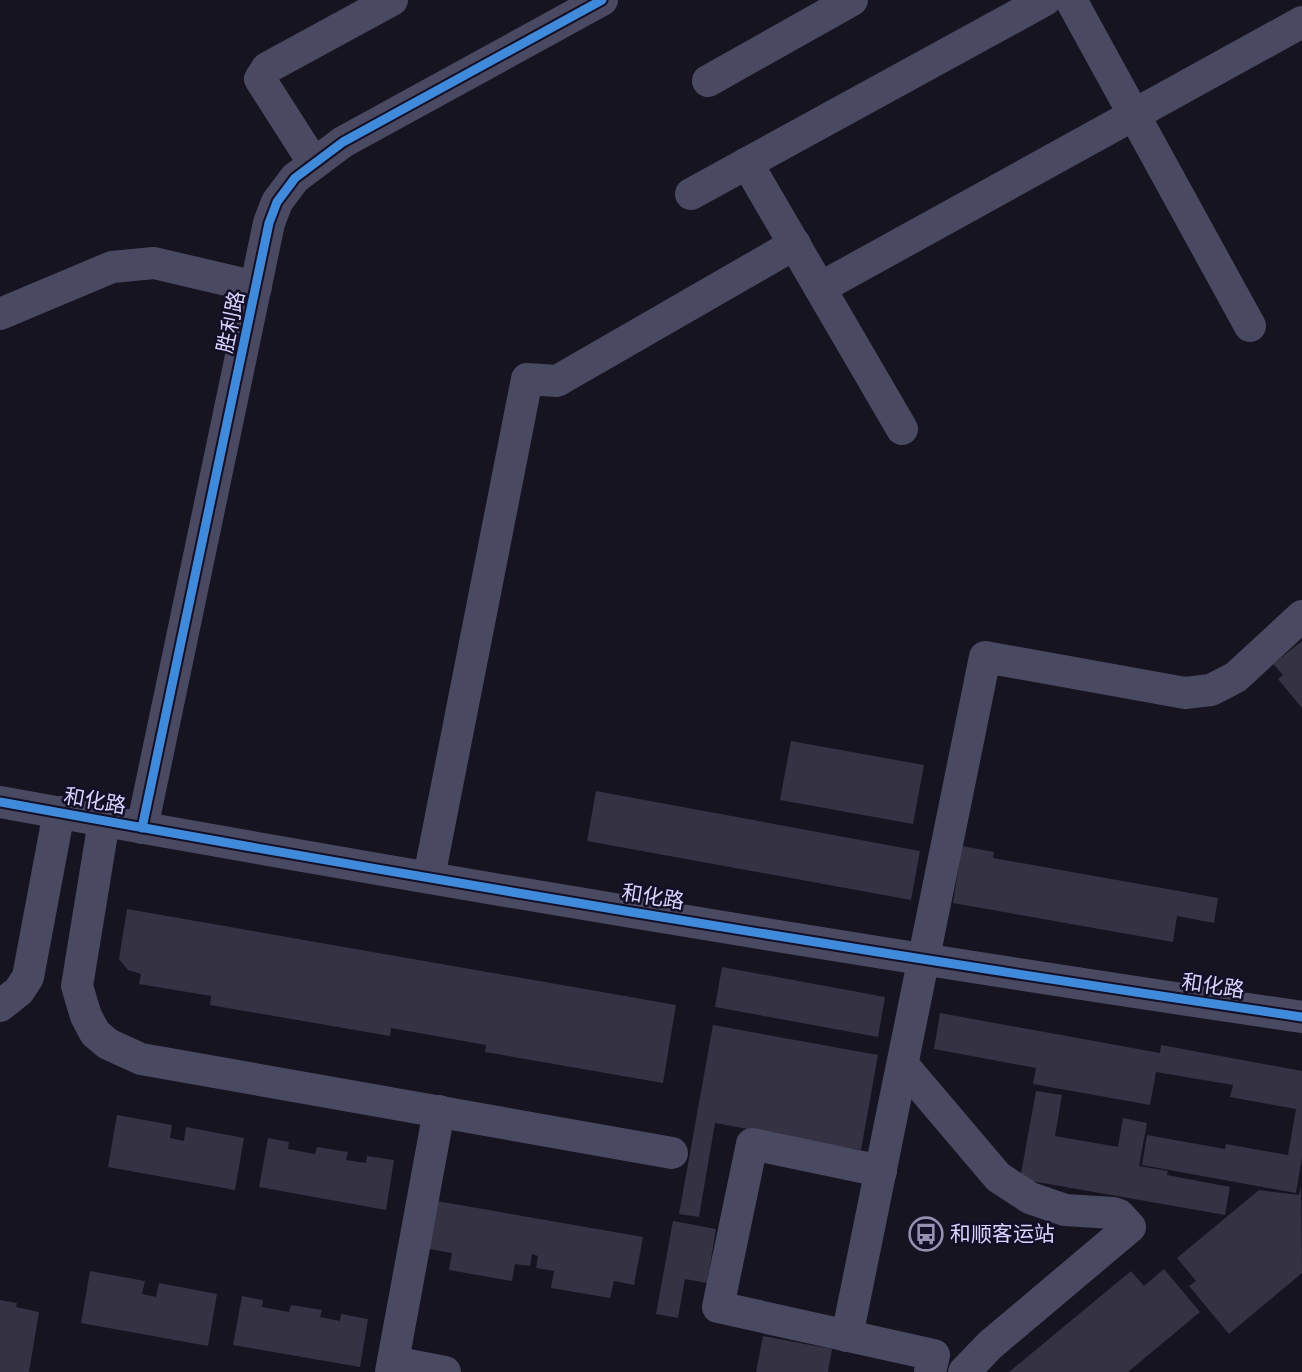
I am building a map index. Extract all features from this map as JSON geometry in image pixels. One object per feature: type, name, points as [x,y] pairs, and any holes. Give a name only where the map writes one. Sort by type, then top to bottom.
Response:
[{"type":"street","points":[[313,162],[260,79],[267,68],[392,0]]},
{"type":"street","name":"胜利路","points":[[142,828],[269,223],[277,202],[295,178],[343,142],[602,0]]},
{"type":"street","points":[[708,81],[852,0]]},
{"type":"street","points":[[691,194],[1045,0]]},
{"type":"street","points":[[1071,0],[1250,326]]},
{"type":"street","points":[[820,288],[1302,22]]},
{"type":"street","points":[[747,163],[902,429]]},
{"type":"street","points":[[429,877],[527,379],[557,381],[795,244]]},
{"type":"street","points":[[0,314],[112,267],[154,263],[256,287]]},
{"type":"street","points":[[847,1336],[985,657],[1185,694],[1211,690],[1236,677],[1302,616]]},
{"type":"street","name":"和化路","points":[[0,802],[925,960],[1302,1017]]},
{"type":"street","points":[[0,1006],[19,991],[28,977],[59,812]]},
{"type":"street","points":[[104,821],[78,986],[86,1016],[95,1032],[125,1054],[672,1153]]},
{"type":"street","points":[[903,1065],[998,1177],[1030,1198],[1065,1210],[1119,1215],[1130,1227],[990,1345],[964,1372]]},
{"type":"street","points":[[439,1111],[392,1367],[445,1372]]},
{"type":"street","points":[[881,1171],[752,1144],[718,1307],[934,1354],[930,1372]]},
{"type":"building","points":[[1302,641],[1302,708],[1278,679],[1283,675],[1273,664]]},
{"type":"building","points":[[791,741],[924,765],[913,824],[780,800]]},
{"type":"building","points":[[596,791],[920,851],[911,900],[587,841]]},
{"type":"building","points":[[962,846],[994,852],[993,858],[1218,898],[1214,923],[1177,916],[1173,942],[953,903]]},
{"type":"building","points":[[127,909],[676,1005],[663,1083],[485,1052],[486,1045],[391,1028],[390,1036],[210,1005],[211,996],[139,984],[141,974],[128,970],[119,959]]},
{"type":"building","points":[[722,967],[885,997],[878,1037],[715,1007]]},
{"type":"building","points":[[940,1013],[1160,1053],[1161,1045],[1302,1071],[1302,1157],[1296,1193],[1142,1165],[1147,1135],[1225,1149],[1226,1144],[1288,1155],[1296,1109],[1230,1097],[1233,1085],[1156,1072],[1150,1105],[1033,1084],[1036,1068],[934,1049]]},
{"type":"building","points":[[713,1025],[878,1055],[861,1150],[715,1123],[699,1217],[679,1214]]},
{"type":"building","points":[[1036,1091],[1062,1095],[1055,1136],[1118,1147],[1123,1118],[1147,1123],[1139,1166],[1168,1171],[1167,1175],[1230,1187],[1225,1215],[1020,1179]]},
{"type":"building","points":[[117,1115],[172,1125],[170,1138],[184,1141],[186,1127],[244,1138],[235,1190],[108,1167]]},
{"type":"building","points":[[268,1138],[289,1142],[288,1149],[315,1154],[317,1147],[348,1152],[346,1160],[366,1163],[367,1156],[394,1160],[386,1210],[259,1187]]},
{"type":"building","points":[[1301,1185],[1302,1273],[1229,1334],[1189,1286],[1196,1281],[1177,1258],[1259,1190],[1299,1195]]},
{"type":"building","points":[[437,1201],[643,1237],[634,1285],[614,1281],[610,1298],[551,1288],[554,1271],[536,1268],[538,1256],[532,1254],[530,1266],[515,1264],[512,1281],[449,1270],[452,1253],[429,1249]]},
{"type":"building","points":[[673,1221],[716,1229],[707,1283],[685,1279],[678,1318],[656,1314]]},
{"type":"building","points":[[1164,1269],[1200,1312],[1128,1372],[1009,1372],[1131,1271],[1144,1286]]},
{"type":"building","points":[[90,1271],[145,1281],[142,1294],[156,1297],[159,1283],[217,1294],[208,1346],[81,1323]]},
{"type":"building","points":[[242,1296],[263,1300],[262,1307],[289,1312],[291,1305],[322,1310],[320,1317],[340,1321],[341,1314],[368,1319],[360,1367],[233,1345]]},
{"type":"building","points":[[0,1300],[17,1303],[16,1307],[39,1312],[29,1372],[0,1372]]},
{"type":"building","points":[[763,1336],[832,1349],[828,1372],[756,1372]]},
{"type":"cycle path","points":[[142,828],[269,223],[277,202],[295,178],[343,142],[602,0]]},
{"type":"cycle path","points":[[0,802],[650,915],[1302,1017]]},
{"type":"place","name":"和顺客运站","points":[[926,1234]]}]
